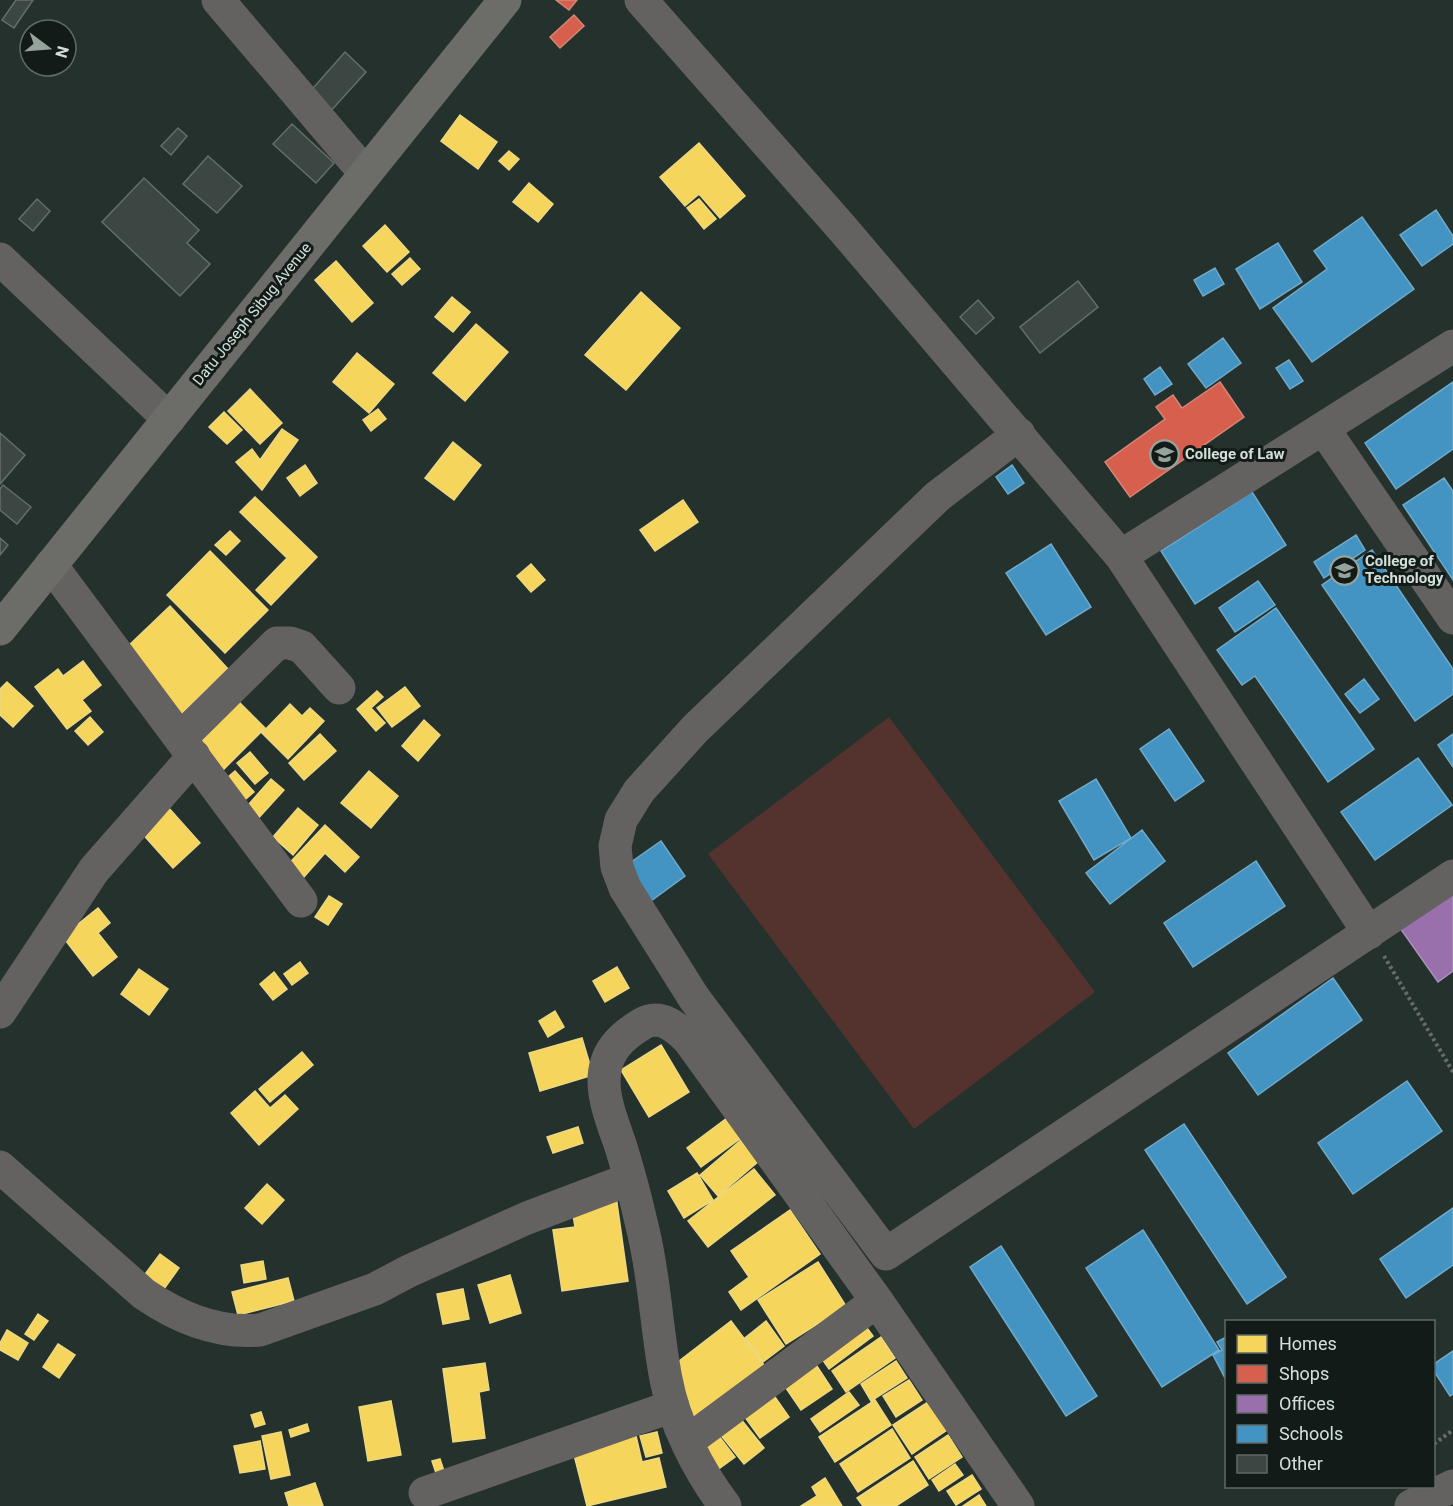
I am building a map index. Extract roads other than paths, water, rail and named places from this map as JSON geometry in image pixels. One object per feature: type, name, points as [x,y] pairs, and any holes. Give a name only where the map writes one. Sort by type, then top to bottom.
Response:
[{"type":"main road","name":"Datu Joseph Sibug Avenue","points":[[0,629],[506,0]]},
{"type":"street","points":[[218,0],[365,173]]},
{"type":"street","points":[[641,0],[1122,556],[1369,933]]},
{"type":"street","points":[[0,259],[169,419]]},
{"type":"street","points":[[1122,556],[1453,346]]},
{"type":"street","points":[[1010,424],[695,729],[639,791],[621,820],[615,846],[617,867],[625,888],[694,998],[886,1254],[1453,876]]},
{"type":"street","points":[[1323,428],[1453,618]]},
{"type":"street","points":[[51,565],[301,901]]},
{"type":"street","points":[[0,1012],[94,870],[188,747],[278,643],[290,643],[302,647],[339,688]]},
{"type":"street","points":[[725,1506],[700,1467],[673,1406],[663,1361],[651,1272],[630,1179],[606,1098],[604,1081],[606,1065],[612,1049],[626,1033],[648,1021],[663,1021],[677,1028],[689,1041],[877,1301],[1018,1506]]},
{"type":"street","points":[[0,1167],[144,1294],[166,1308],[195,1321],[245,1331],[260,1330],[375,1289],[409,1271],[527,1218],[630,1179]]},
{"type":"street","points":[[687,1441],[877,1301]]},
{"type":"street","points":[[425,1493],[673,1406]]},
{"type":"street","points":[[1411,1506],[1453,1486]]},
{"type":"place","name":"College of Law","points":[[1164,454]]},
{"type":"place","name":"College of Technology","points":[[1344,570]]}]
